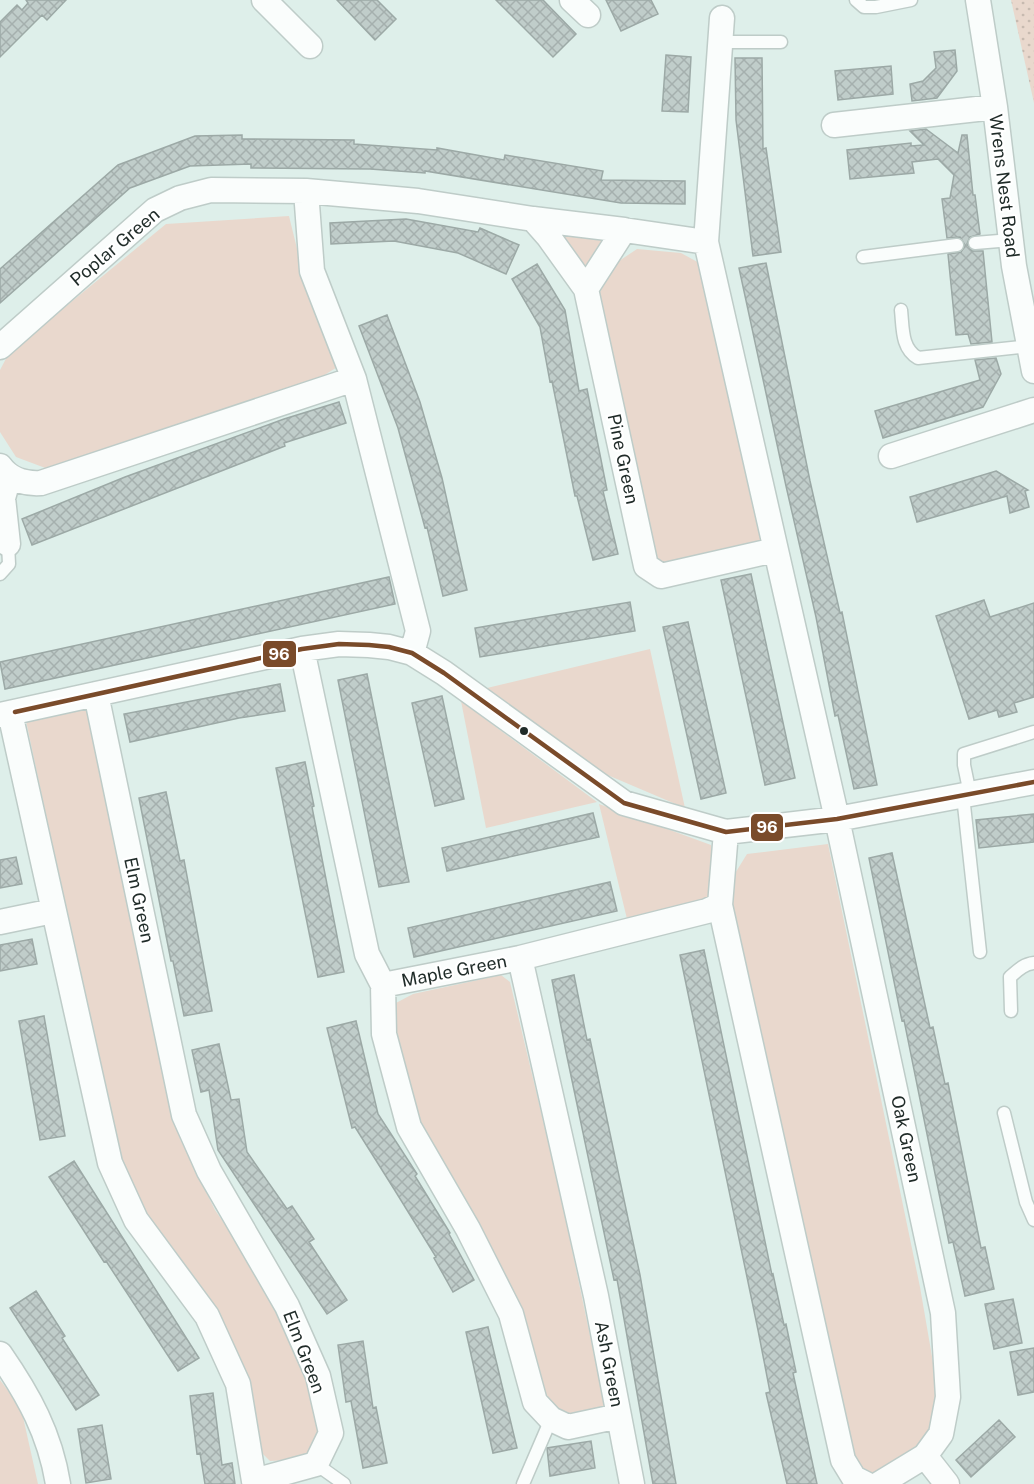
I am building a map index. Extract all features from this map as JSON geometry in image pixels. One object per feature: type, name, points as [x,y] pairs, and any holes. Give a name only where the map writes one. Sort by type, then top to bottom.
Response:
[{"type":"street","points":[[264,0],[310,45]]},
{"type":"street","name":"Wrens Nest Road","points":[[978,0],[1011,240],[1034,371]]},
{"type":"street","points":[[722,18],[706,242],[837,819]]},
{"type":"street","points":[[834,125],[994,107]]},
{"type":"street","name":"Poplar Green","points":[[0,347],[156,210],[180,198],[211,190],[306,191]]},
{"type":"street","points":[[412,653],[418,631],[354,379],[312,271],[306,191],[418,201],[706,242]]},
{"type":"street","points":[[533,219],[586,289],[624,230]]},
{"type":"street","name":"Pine Green","points":[[586,289],[646,566],[661,576],[775,549]]},
{"type":"street","points":[[8,544],[3,498],[5,472],[30,484],[41,483],[354,379]]},
{"type":"street","points":[[891,456],[1034,410]]},
{"type":"street","points":[[316,1464],[255,1483],[238,1384],[217,1337],[207,1316],[136,1220],[110,1163],[53,911],[5,714],[302,649],[339,644],[369,645],[412,653],[444,673],[624,803],[726,832],[837,819],[1034,782]]},
{"type":"street","name":"Maple Green","points":[[302,649],[367,954],[383,985],[520,958],[707,911],[720,905]]},
{"type":"street","name":"Elm Green","points":[[96,694],[184,1115],[209,1171],[287,1306],[318,1376],[331,1433],[316,1464]]},
{"type":"street","name":"Oak Green","points":[[837,819],[943,1313],[948,1397],[941,1434],[925,1456],[879,1484]]},
{"type":"street","points":[[726,832],[720,905],[843,1460],[857,1482]]},
{"type":"street","points":[[0,922],[53,911]]},
{"type":"street","name":"Ash Green","points":[[520,958],[596,1296],[619,1416],[568,1427],[551,1419]]},
{"type":"street","points":[[383,985],[384,1034],[409,1127],[468,1229],[511,1314],[535,1402],[551,1419]]},
{"type":"street","points":[[0,1354],[18,1381],[44,1430],[54,1458],[58,1484]]},
{"type":"street","points":[[619,1416],[632,1484]]},
{"type":"street","points":[[925,1456],[947,1484]]},
{"type":"lane","points":[[856,0],[864,7],[876,7],[910,0]]},
{"type":"lane","points":[[720,42],[781,42]]},
{"type":"lane","points":[[975,243],[1011,240]]},
{"type":"lane","points":[[863,257],[957,244]]},
{"type":"lane","points":[[901,310],[906,346],[910,353],[918,358],[1029,346]]},
{"type":"lane","points":[[0,574],[9,564],[8,544]]},
{"type":"lane","points":[[980,952],[964,754],[1034,732]]},
{"type":"lane","points":[[1011,1011],[1010,977],[1019,968],[1028,963],[1034,963]]},
{"type":"lane","points":[[1004,1113],[1026,1202],[1034,1220]]},
{"type":"lane","points":[[523,1484],[551,1419]]},
{"type":"lane","points":[[316,1464],[344,1484]]},
{"type":"shaded area","points":[[1011,0],[1034,0],[1034,103]]},
{"type":"shaded area","points":[[289,216],[302,269],[339,366],[318,379],[56,472],[16,457],[0,432],[0,370],[9,353],[166,224]]},
{"type":"shaded area","points":[[553,226],[613,238],[586,272]]},
{"type":"shaded area","points":[[637,249],[681,253],[703,265],[761,542],[668,569],[654,564],[596,300],[613,265]]},
{"type":"shaded area","points":[[650,649],[685,808],[598,771],[487,688]]},
{"type":"shaded area","points":[[461,701],[597,802],[486,828]]},
{"type":"shaded area","points":[[86,709],[180,1139],[215,1210],[254,1267],[297,1341],[322,1433],[312,1449],[296,1459],[270,1461],[260,1451],[246,1377],[151,1229],[120,1163],[26,721]]},
{"type":"shaded area","points":[[599,804],[711,845],[717,872],[709,905],[628,923]]},
{"type":"shaded area","points":[[828,844],[920,1287],[939,1397],[925,1445],[886,1472],[867,1473],[853,1462],[730,919],[734,875],[747,854]]},
{"type":"shaded area","points":[[501,975],[510,982],[558,1183],[606,1412],[573,1419],[545,1400],[519,1302],[420,1123],[393,1041],[394,1004],[413,994]]},
{"type":"shaded area","points":[[0,1380],[21,1408],[38,1484],[0,1484]]},
{"type":"building","points":[[26,0],[66,0],[47,20],[42,15],[0,57],[0,22],[17,5],[22,10],[28,3]]},
{"type":"building","points":[[337,0],[377,0],[396,19],[375,40]]},
{"type":"building","points":[[496,0],[543,0],[576,34],[553,57]]},
{"type":"building","points":[[606,0],[651,0],[658,14],[621,31]]},
{"type":"building","points":[[955,50],[957,71],[937,98],[912,101],[910,84],[923,81],[936,68],[934,52]]},
{"type":"building","points":[[666,55],[691,57],[688,112],[662,111]]},
{"type":"building","points":[[735,58],[762,58],[763,149],[766,148],[781,252],[753,256],[736,120]]},
{"type":"building","points":[[891,66],[893,94],[838,100],[835,71]]},
{"type":"building","points":[[926,129],[958,153],[962,135],[967,135],[973,195],[975,195],[980,234],[970,237],[967,244],[972,251],[983,251],[992,342],[971,344],[968,334],[956,335],[948,254],[961,252],[965,245],[960,237],[947,238],[942,199],[950,198],[954,175],[938,159],[912,162],[914,173],[850,179],[847,150],[911,143],[911,146],[924,145],[910,131]]},
{"type":"building","points":[[242,135],[242,139],[354,140],[354,144],[437,150],[437,148],[504,160],[505,155],[603,171],[601,180],[685,181],[685,204],[621,203],[425,171],[425,173],[370,169],[251,168],[251,164],[190,166],[130,188],[0,303],[0,269],[118,165],[195,136]]},
{"type":"building","points":[[406,219],[478,232],[480,228],[519,245],[506,274],[458,253],[394,241],[331,244],[330,223]]},
{"type":"building","points":[[766,263],[810,481],[840,613],[842,612],[877,785],[854,789],[838,715],[835,716],[816,617],[739,268]]},
{"type":"building","points":[[537,264],[565,310],[579,391],[587,389],[607,490],[603,491],[618,554],[593,560],[577,496],[575,496],[540,327],[512,279]]},
{"type":"building","points":[[387,315],[420,402],[442,478],[467,590],[443,596],[427,527],[425,528],[398,428],[359,326]]},
{"type":"building","points":[[996,358],[1001,374],[983,407],[883,438],[875,411],[980,380],[975,360]]},
{"type":"building","points":[[339,402],[346,423],[284,443],[285,446],[32,545],[22,519],[125,477],[284,419]]},
{"type":"building","points":[[996,471],[1028,490],[1025,491],[1029,507],[1010,513],[1007,496],[917,522],[910,497]]},
{"type":"building","points":[[751,574],[795,778],[765,785],[721,580]]},
{"type":"building","points":[[389,577],[395,604],[5,689],[0,662]]},
{"type":"building","points":[[984,600],[990,617],[1034,603],[1034,697],[1014,703],[1017,712],[999,717],[997,710],[969,719],[936,616]]},
{"type":"building","points":[[630,602],[635,631],[480,657],[475,628]]},
{"type":"building","points":[[688,622],[726,793],[701,799],[663,627]]},
{"type":"building","points":[[367,674],[409,882],[379,887],[338,680]]},
{"type":"building","points":[[280,684],[285,711],[239,718],[130,742],[124,714]]},
{"type":"building","points":[[442,696],[464,799],[435,806],[412,703]]},
{"type":"building","points":[[305,762],[344,972],[318,977],[276,768]]},
{"type":"building","points":[[166,792],[180,861],[184,860],[212,1011],[184,1016],[139,798]]},
{"type":"building","points":[[593,813],[599,837],[447,871],[442,848]]},
{"type":"building","points":[[1034,814],[1034,842],[979,848],[976,820]]},
{"type":"building","points":[[892,853],[930,1028],[933,1027],[945,1084],[948,1083],[981,1248],[985,1247],[994,1289],[965,1296],[953,1242],[949,1243],[869,858]]},
{"type":"building","points":[[16,857],[22,884],[0,888],[0,860]]},
{"type":"building","points":[[610,882],[617,911],[414,957],[408,928]]},
{"type":"building","points":[[32,939],[37,964],[0,971],[0,945]]},
{"type":"building","points":[[704,950],[772,1275],[784,1325],[786,1324],[796,1372],[793,1373],[817,1484],[787,1484],[766,1393],[770,1392],[758,1330],[680,955]]},
{"type":"building","points":[[574,975],[587,1040],[590,1039],[640,1275],[676,1484],[653,1484],[617,1279],[614,1280],[566,1052],[552,980]]},
{"type":"building","points":[[44,1016],[65,1136],[40,1140],[19,1021]]},
{"type":"building","points":[[356,1021],[378,1114],[417,1174],[415,1176],[450,1233],[474,1280],[453,1292],[434,1258],[436,1257],[355,1127],[352,1128],[327,1028]]},
{"type":"building","points":[[219,1044],[231,1100],[239,1099],[247,1152],[287,1209],[292,1206],[314,1239],[309,1242],[347,1300],[327,1314],[218,1150],[209,1090],[201,1092],[192,1050]]},
{"type":"building","points":[[74,1161],[199,1358],[178,1371],[49,1177]]},
{"type":"building","points":[[36,1291],[65,1336],[62,1338],[99,1395],[76,1410],[10,1308]]},
{"type":"building","points":[[1013,1299],[1022,1343],[994,1349],[985,1304]]},
{"type":"building","points":[[488,1327],[517,1448],[493,1453],[466,1332]]},
{"type":"building","points":[[363,1341],[373,1408],[376,1407],[387,1463],[363,1468],[351,1401],[346,1402],[338,1345]]},
{"type":"building","points":[[1034,1348],[1034,1392],[1018,1395],[1010,1352]]},
{"type":"building","points":[[213,1393],[222,1465],[232,1463],[235,1484],[205,1484],[200,1453],[197,1454],[190,1396]]},
{"type":"building","points":[[999,1420],[1015,1437],[971,1477],[956,1460]]},
{"type":"building","points":[[102,1425],[111,1479],[86,1483],[78,1429]]},
{"type":"building","points":[[591,1441],[595,1468],[550,1476],[547,1448]]},
{"type":"transit line","name":"96","points":[[15,712],[302,649],[339,644],[369,645],[412,653],[444,673],[624,803],[726,832],[837,819],[1034,782]]}]
